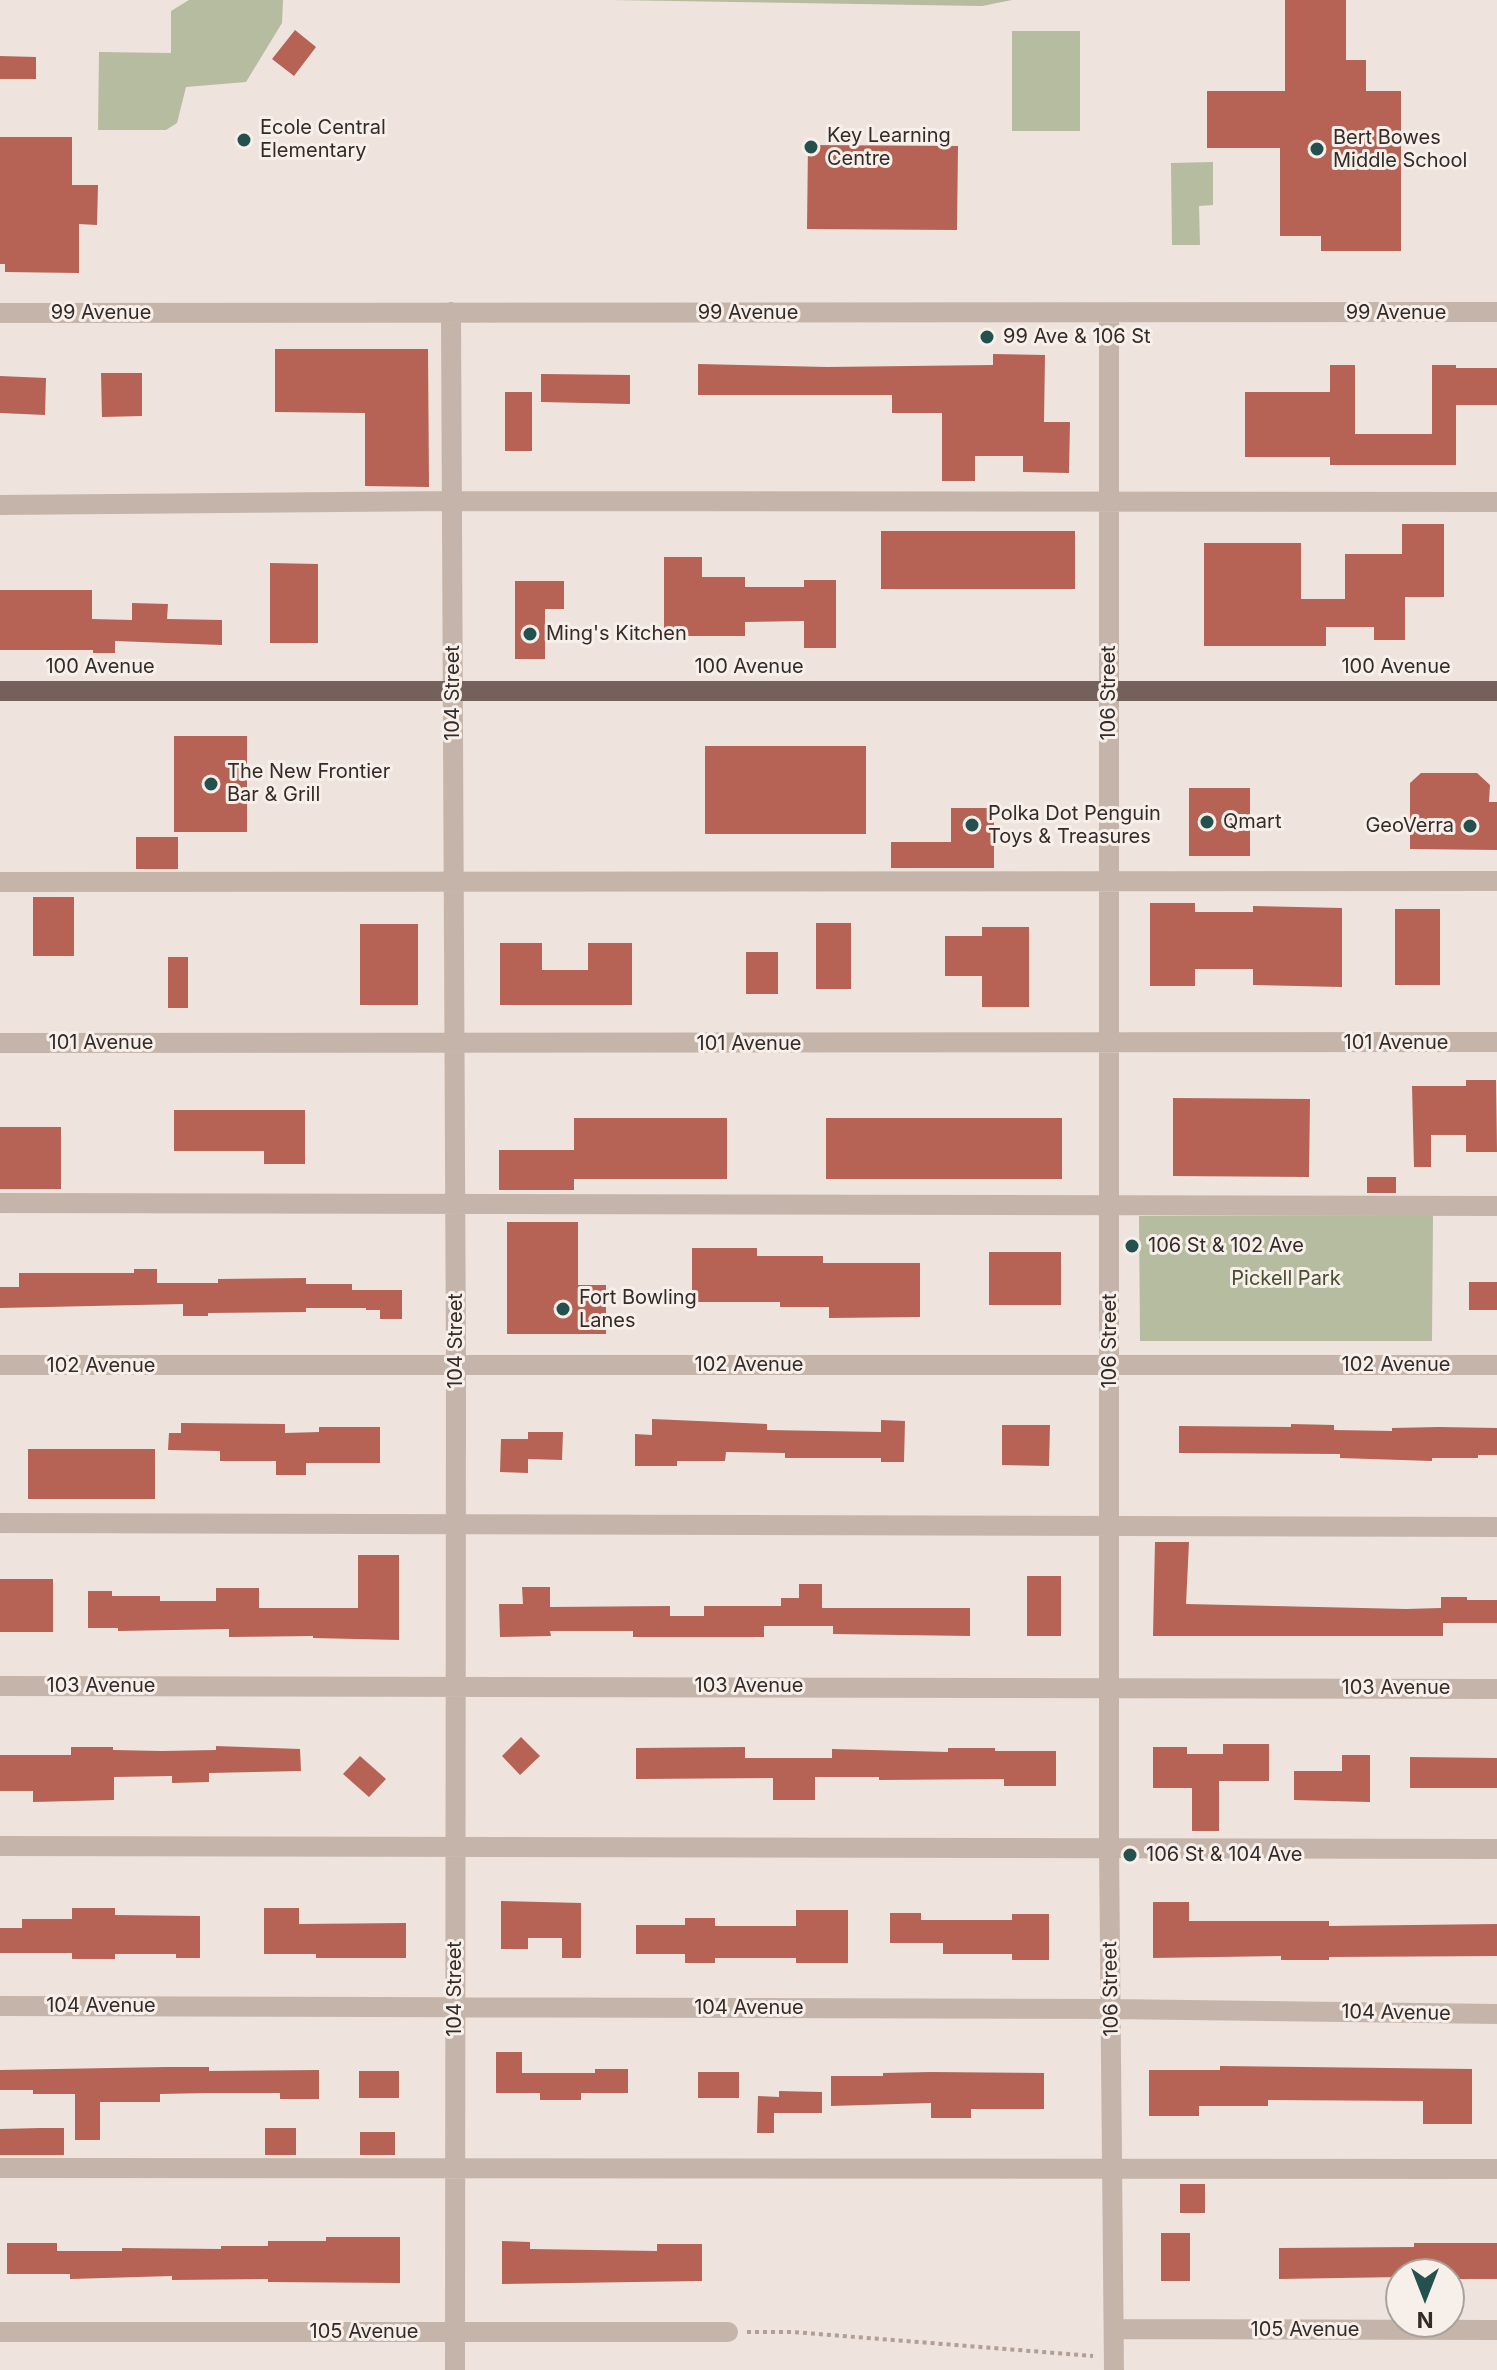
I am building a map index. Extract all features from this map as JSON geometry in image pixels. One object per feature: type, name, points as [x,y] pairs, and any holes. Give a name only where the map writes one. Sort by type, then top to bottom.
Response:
[{"type":"main road","name":"100 Avenue","points":[[0,691],[1497,691]]},
{"type":"street","name":"104 Street","points":[[451,312],[456,1366],[455,2370]]},
{"type":"street","name":"99 Avenue","points":[[0,313],[1497,312]]},
{"type":"street","name":"106 Street","points":[[1109,313],[1109,1847],[1114,2364]]},
{"type":"street","points":[[0,505],[453,501],[1497,502]]},
{"type":"street","points":[[0,882],[1497,881]]},
{"type":"street","name":"101 Avenue","points":[[0,1043],[1497,1042]]},
{"type":"street","points":[[0,1203],[1497,1206]]},
{"type":"street","name":"102 Avenue","points":[[0,1365],[1497,1365]]},
{"type":"street","points":[[0,1523],[1497,1527]]},
{"type":"street","name":"103 Avenue","points":[[0,1686],[1497,1689]]},
{"type":"street","points":[[0,1846],[1497,1849]]},
{"type":"street","name":"104 Avenue","points":[[0,2006],[1111,2009],[1497,2014]]},
{"type":"street","points":[[0,2168],[1497,2169]]},
{"type":"street","name":"105 Avenue","points":[[1114,2329],[1497,2330]]},
{"type":"street","name":"105 Avenue","points":[[0,2332],[728,2332]]},
{"type":"path","points":[[728,2332],[793,2332],[1114,2364]]},
{"type":"green space","points":[[189,0],[283,0],[282,23],[246,82],[186,87],[177,123],[166,130],[98,130],[99,52],[171,53],[171,11]]},
{"type":"green space","points":[[611,0],[1012,0],[982,6]]},
{"type":"green space","points":[[1012,31],[1080,31],[1080,131],[1012,131]]},
{"type":"green space","points":[[1213,162],[1213,205],[1199,206],[1200,245],[1172,245],[1171,163]]},
{"type":"green space","name":"Pickell Park","points":[[1433,1215],[1432,1341],[1140,1341],[1139,1216]]},
{"type":"building","points":[[1285,0],[1346,0],[1346,60],[1366,60],[1366,91],[1401,91],[1401,251],[1321,251],[1321,236],[1280,236],[1280,148],[1207,148],[1207,91],[1285,91]]},
{"type":"building","points":[[295,30],[316,47],[294,76],[272,59]]},
{"type":"building","points":[[0,56],[36,57],[36,79],[0,79]]},
{"type":"building","points":[[0,137],[72,137],[72,185],[98,185],[97,225],[79,224],[79,273],[5,272],[5,264],[0,264]]},
{"type":"building","points":[[808,145],[958,146],[957,230],[807,229]]},
{"type":"building","points":[[275,349],[428,349],[429,487],[365,486],[365,413],[275,412]]},
{"type":"building","points":[[993,354],[1045,355],[1044,422],[1070,422],[1069,473],[1023,472],[1023,456],[975,456],[975,481],[942,481],[942,413],[892,413],[892,395],[698,395],[698,364],[827,367],[993,365]]},
{"type":"building","points":[[1330,365],[1355,365],[1355,434],[1432,434],[1432,365],[1497,368],[1497,405],[1456,405],[1456,465],[1330,465],[1330,457],[1245,457],[1245,392],[1330,392]]},
{"type":"building","points":[[101,373],[142,373],[142,416],[102,417]]},
{"type":"building","points":[[541,374],[630,375],[630,404],[541,402]]},
{"type":"building","points":[[0,376],[46,378],[45,415],[0,413]]},
{"type":"building","points":[[505,392],[532,392],[532,451],[505,451]]},
{"type":"building","points":[[1402,524],[1444,524],[1444,597],[1405,597],[1405,640],[1374,640],[1374,627],[1326,627],[1326,646],[1204,646],[1204,543],[1301,543],[1301,599],[1345,599],[1345,554],[1402,554]]},
{"type":"building","points":[[881,531],[1075,531],[1075,589],[881,589]]},
{"type":"building","points":[[664,557],[702,557],[702,577],[745,577],[745,587],[804,587],[804,580],[836,580],[836,648],[804,648],[804,621],[745,622],[745,636],[664,636]]},
{"type":"building","points":[[270,563],[318,564],[318,643],[270,643]]},
{"type":"building","name":"Ming's Kitchen","points":[[515,581],[564,581],[564,609],[545,609],[545,659],[515,659]]},
{"type":"building","points":[[0,590],[92,590],[92,619],[132,620],[132,603],[168,604],[167,619],[222,620],[222,645],[115,641],[115,653],[93,653],[93,650],[0,650]]},
{"type":"building","name":"The New Frontier Bar & Grill","points":[[174,736],[247,736],[247,832],[174,832]]},
{"type":"building","points":[[705,746],[866,746],[866,834],[705,834]]},
{"type":"building","points":[[1421,773],[1477,773],[1490,785],[1489,802],[1497,802],[1497,850],[1410,849],[1410,783]]},
{"type":"building","points":[[1189,788],[1250,788],[1250,856],[1189,856]]},
{"type":"building","name":"Polka Dot Penguin Toys & Treasures","points":[[951,808],[994,808],[994,868],[891,868],[891,842],[951,842]]},
{"type":"building","points":[[136,837],[178,837],[178,869],[136,869]]},
{"type":"building","points":[[33,897],[74,897],[74,956],[33,956]]},
{"type":"building","points":[[1150,903],[1195,903],[1195,912],[1253,912],[1253,906],[1342,908],[1342,987],[1253,985],[1253,969],[1195,969],[1195,986],[1150,986]]},
{"type":"building","points":[[1395,909],[1440,909],[1440,985],[1395,985]]},
{"type":"building","points":[[816,923],[851,923],[851,989],[816,989]]},
{"type":"building","points":[[360,924],[418,924],[418,1005],[360,1005]]},
{"type":"building","points":[[982,927],[1029,927],[1029,1007],[982,1007],[982,976],[945,976],[945,936],[982,936]]},
{"type":"building","points":[[500,943],[542,943],[542,970],[588,970],[588,943],[632,943],[632,1005],[500,1005]]},
{"type":"building","points":[[746,952],[778,952],[778,994],[746,994]]},
{"type":"building","points":[[168,957],[188,957],[188,1008],[168,1008]]},
{"type":"building","points":[[1466,1080],[1496,1080],[1497,1152],[1466,1152],[1466,1135],[1431,1135],[1431,1167],[1414,1167],[1412,1086],[1466,1086]]},
{"type":"building","points":[[1173,1098],[1310,1099],[1309,1177],[1173,1176]]},
{"type":"building","points":[[174,1110],[305,1110],[305,1164],[264,1164],[264,1151],[174,1151]]},
{"type":"building","points":[[574,1118],[727,1118],[727,1179],[574,1179],[574,1190],[499,1190],[499,1150],[574,1150]]},
{"type":"building","points":[[826,1118],[1062,1118],[1062,1179],[826,1179]]},
{"type":"building","points":[[0,1127],[61,1127],[61,1189],[0,1189]]},
{"type":"building","points":[[1367,1177],[1396,1177],[1396,1193],[1367,1193]]},
{"type":"building","points":[[507,1222],[578,1222],[578,1285],[606,1285],[606,1334],[507,1334]]},
{"type":"building","points":[[692,1248],[757,1248],[757,1256],[823,1256],[823,1263],[920,1263],[920,1317],[829,1318],[829,1307],[780,1307],[780,1302],[692,1302]]},
{"type":"building","points":[[989,1252],[1061,1252],[1061,1305],[989,1305]]},
{"type":"building","points":[[134,1269],[157,1269],[157,1283],[306,1278],[306,1284],[352,1284],[352,1290],[402,1290],[402,1319],[380,1319],[380,1310],[366,1308],[306,1308],[306,1312],[183,1316],[183,1304],[0,1308],[0,1287],[19,1287],[19,1273],[134,1273]]},
{"type":"building","points":[[1469,1282],[1497,1282],[1497,1310],[1469,1310]]},
{"type":"building","points":[[652,1419],[767,1424],[767,1430],[881,1432],[881,1420],[905,1421],[904,1462],[881,1462],[881,1458],[785,1458],[785,1453],[726,1452],[725,1461],[677,1461],[677,1466],[635,1466],[635,1434],[652,1435]]},
{"type":"building","points":[[181,1423],[285,1424],[285,1433],[319,1432],[319,1427],[380,1427],[380,1463],[306,1463],[306,1475],[276,1475],[276,1461],[220,1461],[220,1451],[168,1450],[169,1433],[181,1433]]},
{"type":"building","points":[[1291,1424],[1334,1425],[1334,1430],[1497,1428],[1497,1455],[1432,1458],[1432,1461],[1340,1458],[1340,1454],[1179,1453],[1179,1426],[1291,1427]]},
{"type":"building","points":[[1002,1425],[1050,1425],[1049,1466],[1002,1465]]},
{"type":"building","points":[[528,1432],[563,1432],[562,1460],[528,1459],[528,1473],[500,1472],[501,1439],[528,1439]]},
{"type":"building","points":[[28,1449],[155,1449],[155,1499],[28,1499]]},
{"type":"building","points":[[1155,1542],[1189,1542],[1186,1604],[1406,1609],[1441,1608],[1441,1597],[1467,1597],[1467,1600],[1497,1600],[1497,1623],[1443,1623],[1443,1636],[1153,1636]]},
{"type":"building","points":[[358,1555],[399,1555],[399,1640],[313,1636],[229,1637],[229,1629],[118,1631],[118,1628],[88,1628],[88,1591],[112,1591],[112,1596],[160,1596],[160,1601],[216,1601],[216,1588],[259,1588],[259,1608],[358,1608]]},
{"type":"building","points":[[1027,1576],[1061,1576],[1061,1636],[1027,1636]]},
{"type":"building","points":[[0,1579],[53,1579],[53,1632],[0,1632]]},
{"type":"building","points":[[799,1584],[822,1584],[822,1608],[970,1608],[970,1636],[833,1634],[833,1626],[764,1626],[764,1637],[633,1637],[633,1631],[550,1631],[551,1636],[500,1637],[499,1604],[523,1604],[522,1587],[550,1587],[550,1607],[670,1606],[670,1616],[704,1616],[704,1606],[781,1606],[781,1598],[799,1598]]},
{"type":"building","points":[[521,1737],[540,1756],[520,1775],[502,1756]]},
{"type":"building","points":[[1223,1744],[1269,1744],[1269,1781],[1219,1781],[1219,1831],[1192,1831],[1192,1788],[1153,1788],[1153,1747],[1187,1747],[1187,1754],[1223,1754]]},
{"type":"building","points":[[216,1746],[300,1749],[301,1771],[209,1773],[209,1782],[172,1783],[172,1776],[114,1777],[114,1800],[33,1802],[33,1791],[0,1791],[0,1755],[71,1755],[71,1747],[162,1751],[216,1750]]},
{"type":"building","points":[[745,1747],[745,1758],[832,1758],[832,1749],[948,1752],[948,1748],[995,1748],[995,1751],[1056,1751],[1056,1786],[1004,1786],[1004,1779],[815,1777],[815,1800],[773,1800],[773,1778],[636,1779],[636,1748]]},
{"type":"building","points":[[1342,1755],[1370,1755],[1370,1802],[1294,1800],[1294,1771],[1342,1771]]},
{"type":"building","points":[[360,1756],[386,1779],[369,1797],[343,1774]]},
{"type":"building","points":[[1410,1757],[1497,1758],[1497,1788],[1410,1788]]},
{"type":"building","points":[[501,1901],[581,1903],[581,1958],[562,1958],[562,1938],[528,1938],[528,1949],[501,1949]]},
{"type":"building","points":[[1153,1902],[1189,1902],[1189,1921],[1329,1921],[1329,1926],[1497,1924],[1497,1956],[1329,1957],[1329,1960],[1281,1960],[1281,1956],[1153,1958]]},
{"type":"building","points":[[72,1908],[115,1908],[115,1915],[200,1916],[200,1958],[176,1958],[176,1954],[115,1954],[115,1959],[72,1959],[72,1953],[0,1953],[0,1928],[22,1928],[22,1919],[72,1919]]},
{"type":"building","points":[[264,1908],[299,1908],[299,1924],[406,1923],[406,1958],[316,1958],[316,1954],[264,1954]]},
{"type":"building","points":[[796,1910],[848,1910],[848,1963],[796,1963],[796,1958],[715,1958],[715,1963],[685,1963],[685,1954],[636,1954],[636,1925],[685,1925],[685,1918],[715,1918],[715,1926],[796,1926]]},
{"type":"building","points":[[890,1913],[921,1913],[921,1920],[1012,1920],[1012,1914],[1049,1914],[1049,1960],[1012,1960],[1012,1954],[943,1954],[943,1943],[890,1943]]},
{"type":"building","points":[[496,2052],[522,2052],[522,2073],[595,2073],[595,2069],[628,2069],[628,2093],[581,2093],[581,2100],[540,2100],[540,2093],[496,2093]]},
{"type":"building","points":[[1220,2066],[1472,2069],[1472,2124],[1423,2124],[1423,2101],[1268,2100],[1268,2106],[1199,2106],[1199,2116],[1149,2116],[1149,2070],[1220,2070]]},
{"type":"building","points":[[209,2067],[209,2071],[319,2070],[319,2099],[280,2099],[280,2093],[209,2093],[160,2094],[160,2102],[100,2102],[100,2140],[75,2140],[75,2094],[0,2090],[0,2070]]},
{"type":"building","points":[[359,2071],[399,2071],[399,2098],[359,2098]]},
{"type":"building","points":[[698,2072],[739,2072],[739,2098],[698,2098]]},
{"type":"building","points":[[931,2072],[1044,2073],[1044,2109],[971,2109],[971,2118],[931,2118],[931,2103],[831,2106],[831,2076]]},
{"type":"building","points":[[779,2091],[822,2092],[822,2113],[774,2113],[774,2133],[757,2133],[758,2096],[779,2097]]},
{"type":"building","points":[[64,2128],[64,2155],[0,2155],[0,2129]]},
{"type":"building","points":[[265,2128],[296,2128],[296,2155],[265,2155]]},
{"type":"building","points":[[360,2132],[395,2132],[395,2155],[360,2155]]},
{"type":"building","points":[[1180,2184],[1205,2184],[1205,2213],[1180,2213]]},
{"type":"building","points":[[1161,2233],[1190,2233],[1190,2281],[1161,2281]]},
{"type":"building","points":[[326,2237],[400,2237],[400,2283],[172,2280],[172,2276],[70,2279],[70,2274],[7,2274],[7,2243],[57,2243],[57,2251],[122,2251],[122,2248],[268,2246],[268,2241],[326,2241]]},
{"type":"building","points":[[502,2241],[530,2242],[530,2249],[657,2251],[657,2244],[702,2244],[702,2281],[502,2284]]},
{"type":"building","points":[[1414,2243],[1497,2243],[1497,2279],[1465,2279],[1465,2258],[1385,2258],[1385,2277],[1279,2279],[1279,2248],[1414,2247]]},
{"type":"place","name":"Ecole Central Elementary","points":[[244,140]]},
{"type":"place","name":"Key Learning Centre","points":[[811,147]]},
{"type":"place","name":"Bert Bowes Middle School","points":[[1317,149]]},
{"type":"place","name":"99 Ave & 106 St","points":[[987,337]]},
{"type":"place","name":"Ming's Kitchen","points":[[530,634]]},
{"type":"place","name":"The New Frontier Bar & Grill","points":[[211,784]]},
{"type":"place","name":"Qmart","points":[[1207,822]]},
{"type":"place","name":"Polka Dot Penguin Toys & Treasures","points":[[972,825]]},
{"type":"place","name":"GeoVerra","points":[[1470,826]]},
{"type":"place","name":"106 St & 102 Ave","points":[[1132,1246]]},
{"type":"place","name":"Fort Bowling Lanes","points":[[563,1309]]},
{"type":"place","name":"106 St & 104 Ave","points":[[1130,1855]]}]
